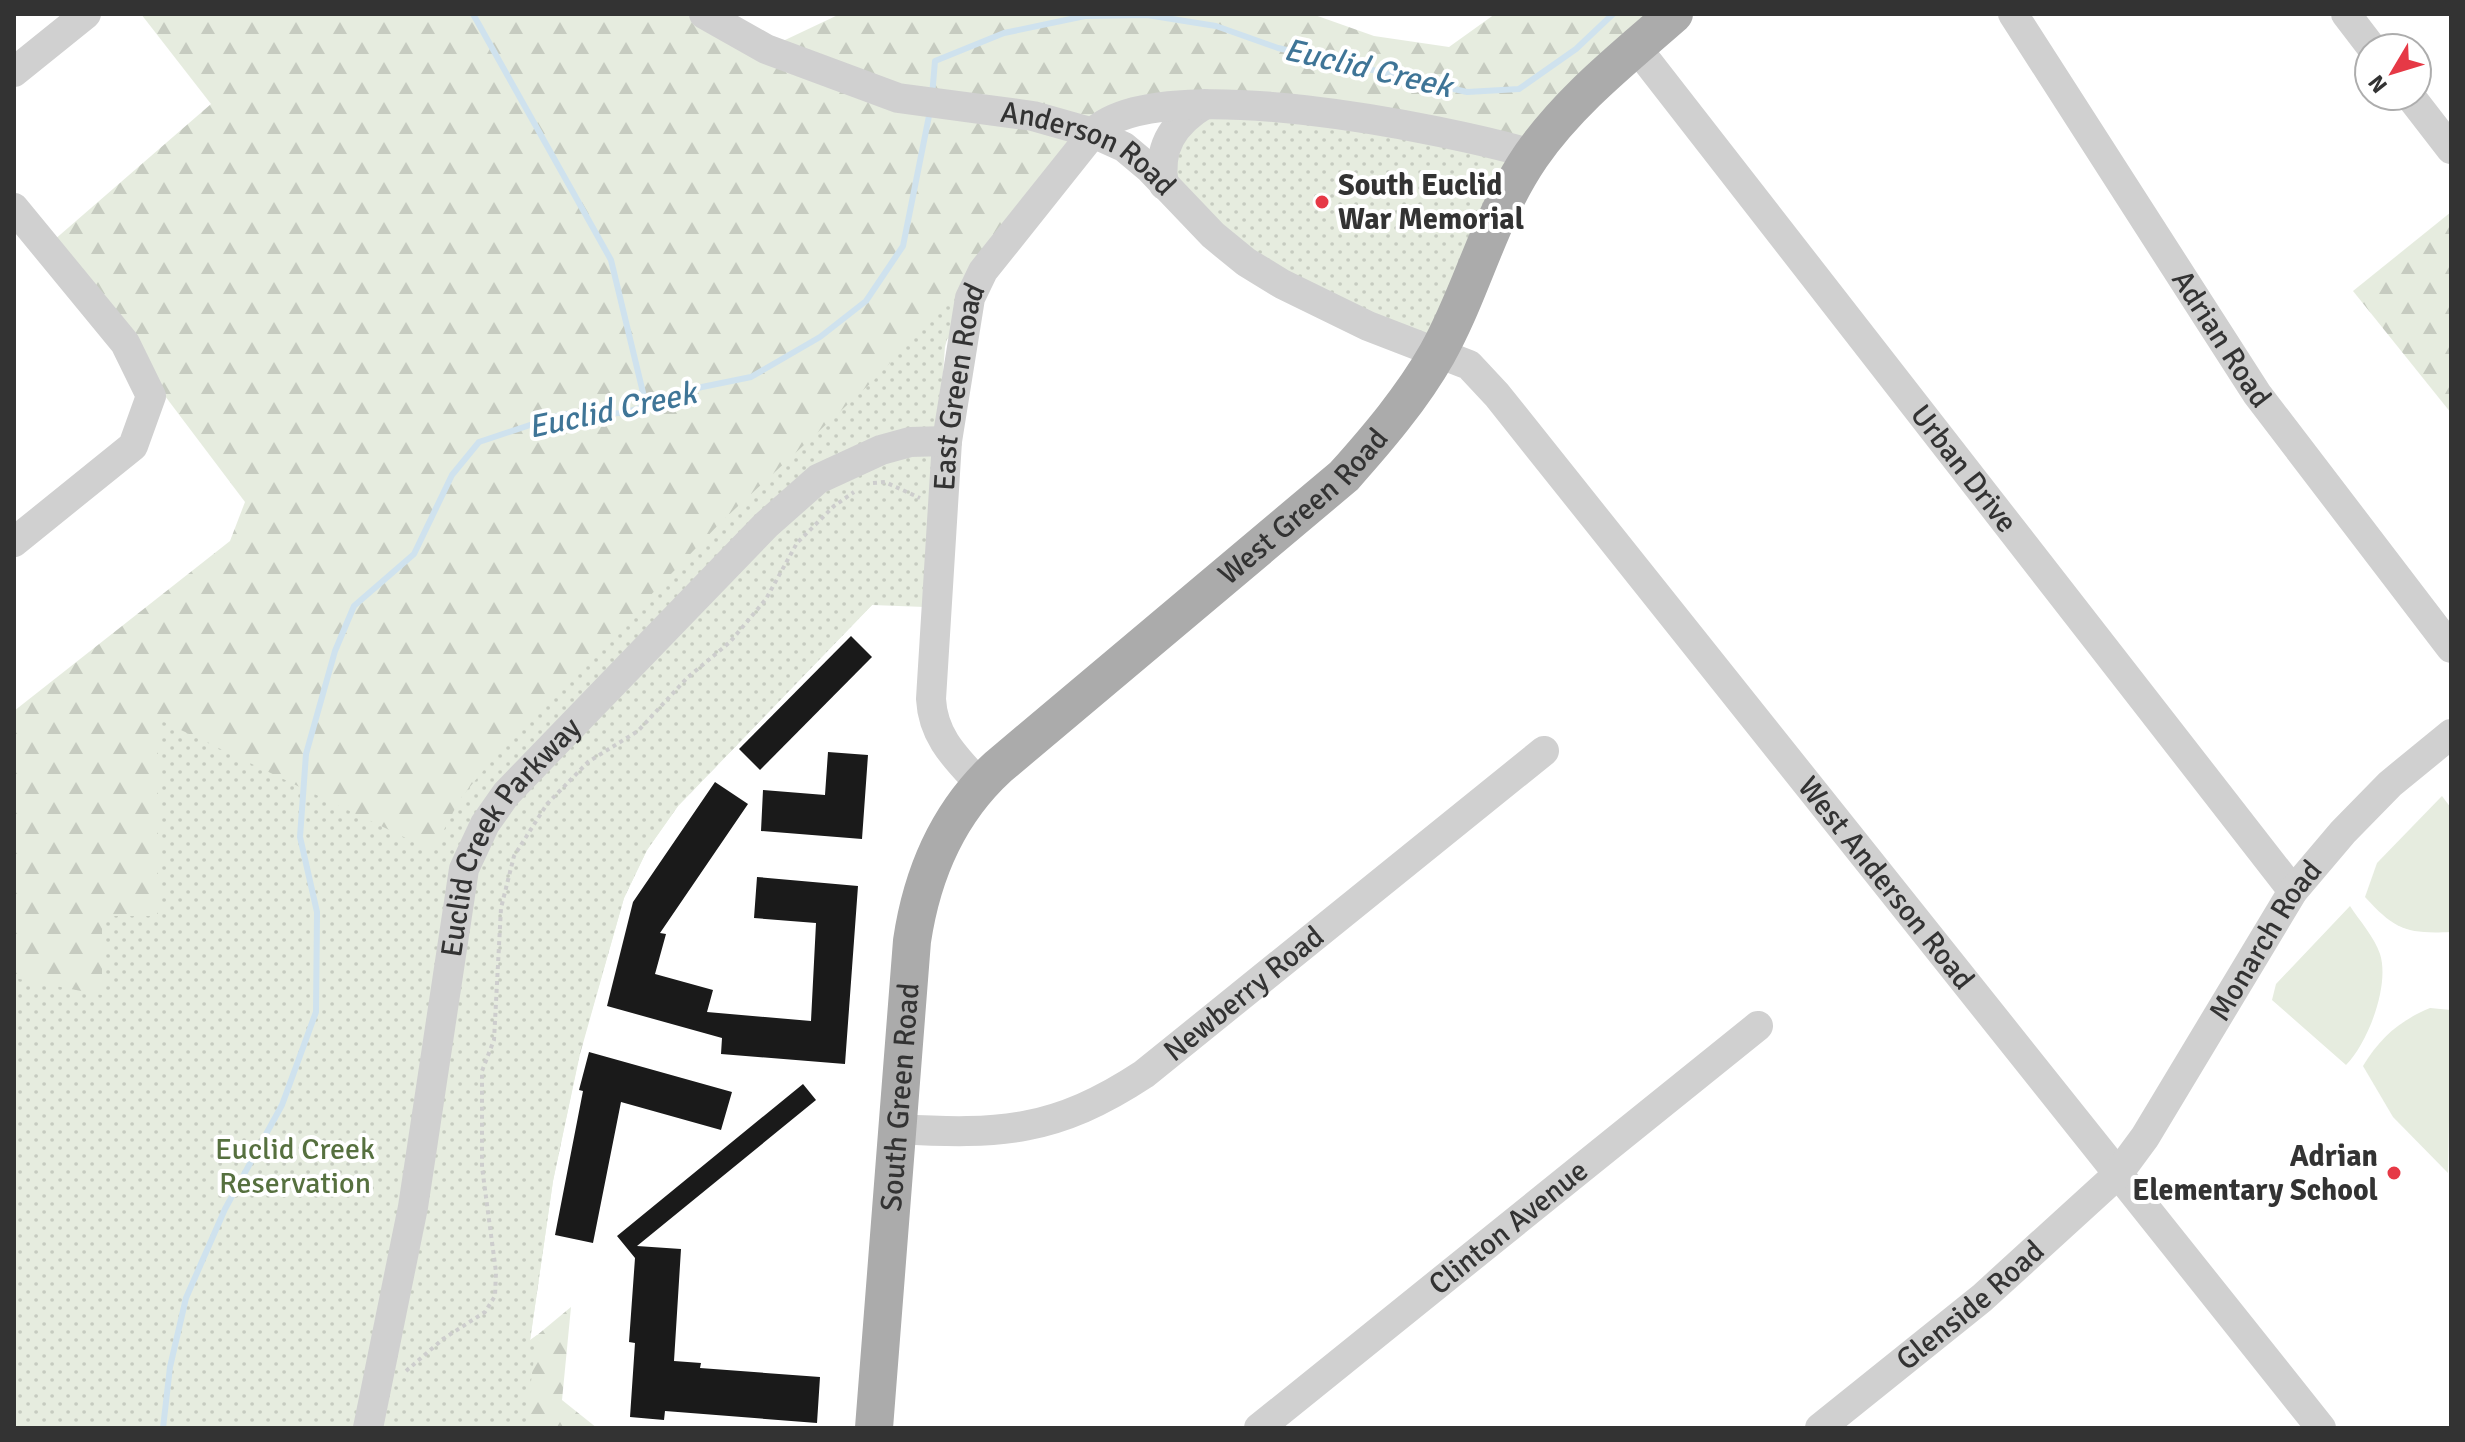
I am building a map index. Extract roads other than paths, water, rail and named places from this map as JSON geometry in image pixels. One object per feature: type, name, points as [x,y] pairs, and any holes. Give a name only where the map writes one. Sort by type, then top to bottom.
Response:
[{"type":"main road","points":[[1532,154],[1597,81],[1674,14]]},
{"type":"main road","name":"West Green Road","points":[[980,784],[1344,476],[1380,436],[1437,354],[1491,227],[1532,154]]},
{"type":"main road","name":"South Green Road","points":[[874,1428],[916,909],[938,848],[966,799],[980,784]]},
{"type":"street","points":[[14,72],[86,14]]},
{"type":"street","name":"Anderson Road","points":[[704,14],[766,49],[898,98],[1033,116],[1093,133],[1138,157],[1213,235],[1270,277],[1368,326],[1437,354]]},
{"type":"street","name":"Adrian Road","points":[[2013,14],[2257,394],[2451,648]]},
{"type":"street","points":[[2346,14],[2360,32]]},
{"type":"street","name":"Urban Drive","points":[[1636,47],[2293,891]]},
{"type":"street","points":[[1164,185],[1162,152],[1177,129],[1205,104]]},
{"type":"street","name":"East Green Road","points":[[980,784],[941,739],[932,715],[947,441],[970,298],[983,271],[1093,133],[1113,118],[1205,104],[1263,105],[1457,135],[1532,154]]},
{"type":"street","points":[[2422,112],[2451,149]]},
{"type":"street","points":[[14,208],[125,343],[151,396],[133,446],[14,542]]},
{"type":"street","name":"West Anderson Road","points":[[1437,354],[1469,365],[1485,380],[2321,1428]]},
{"type":"street","name":"Euclid Creek Parkway","points":[[368,1428],[413,1207],[464,869],[485,824],[506,794],[766,525],[818,479],[881,450],[910,442],[947,441]]},
{"type":"street","name":"Monarch Road","points":[[2117,1175],[2145,1137],[2293,891],[2343,832],[2390,784],[2451,734]]},
{"type":"street","name":"Newberry Road","points":[[898,1129],[969,1133],[1021,1129],[1056,1120],[1116,1093],[1544,751]]},
{"type":"street","name":"Clinton Avenue","points":[[1259,1428],[1758,1026]]},
{"type":"street","name":"Glenside Road","points":[[1820,1428],[1994,1288],[2117,1175]]},
{"type":"waterway","points":[[473,14],[611,260],[646,405]]},
{"type":"waterway","name":"Euclid Creek","points":[[932,96],[935,61],[1004,33],[1085,16],[1147,15],[1216,26],[1278,48],[1467,92],[1519,89],[1576,49],[1613,14]]},
{"type":"waterway","name":"Euclid Creek","points":[[163,1428],[170,1367],[186,1298],[225,1209],[282,1105],[316,1012],[317,912],[300,837],[306,754],[335,651],[354,606],[414,554],[452,475],[479,442],[563,414],[624,413],[702,387],[751,377],[820,337],[866,301],[903,246],[930,111]]},
{"type":"place","name":"South Euclid War Memorial","points":[[1322,202]]},
{"type":"place","name":"Adrian Elementary School","points":[[2394,1173]]},
{"type":"park label","name":"Euclid Creek Reservation","points":[[295,1166]]}]
